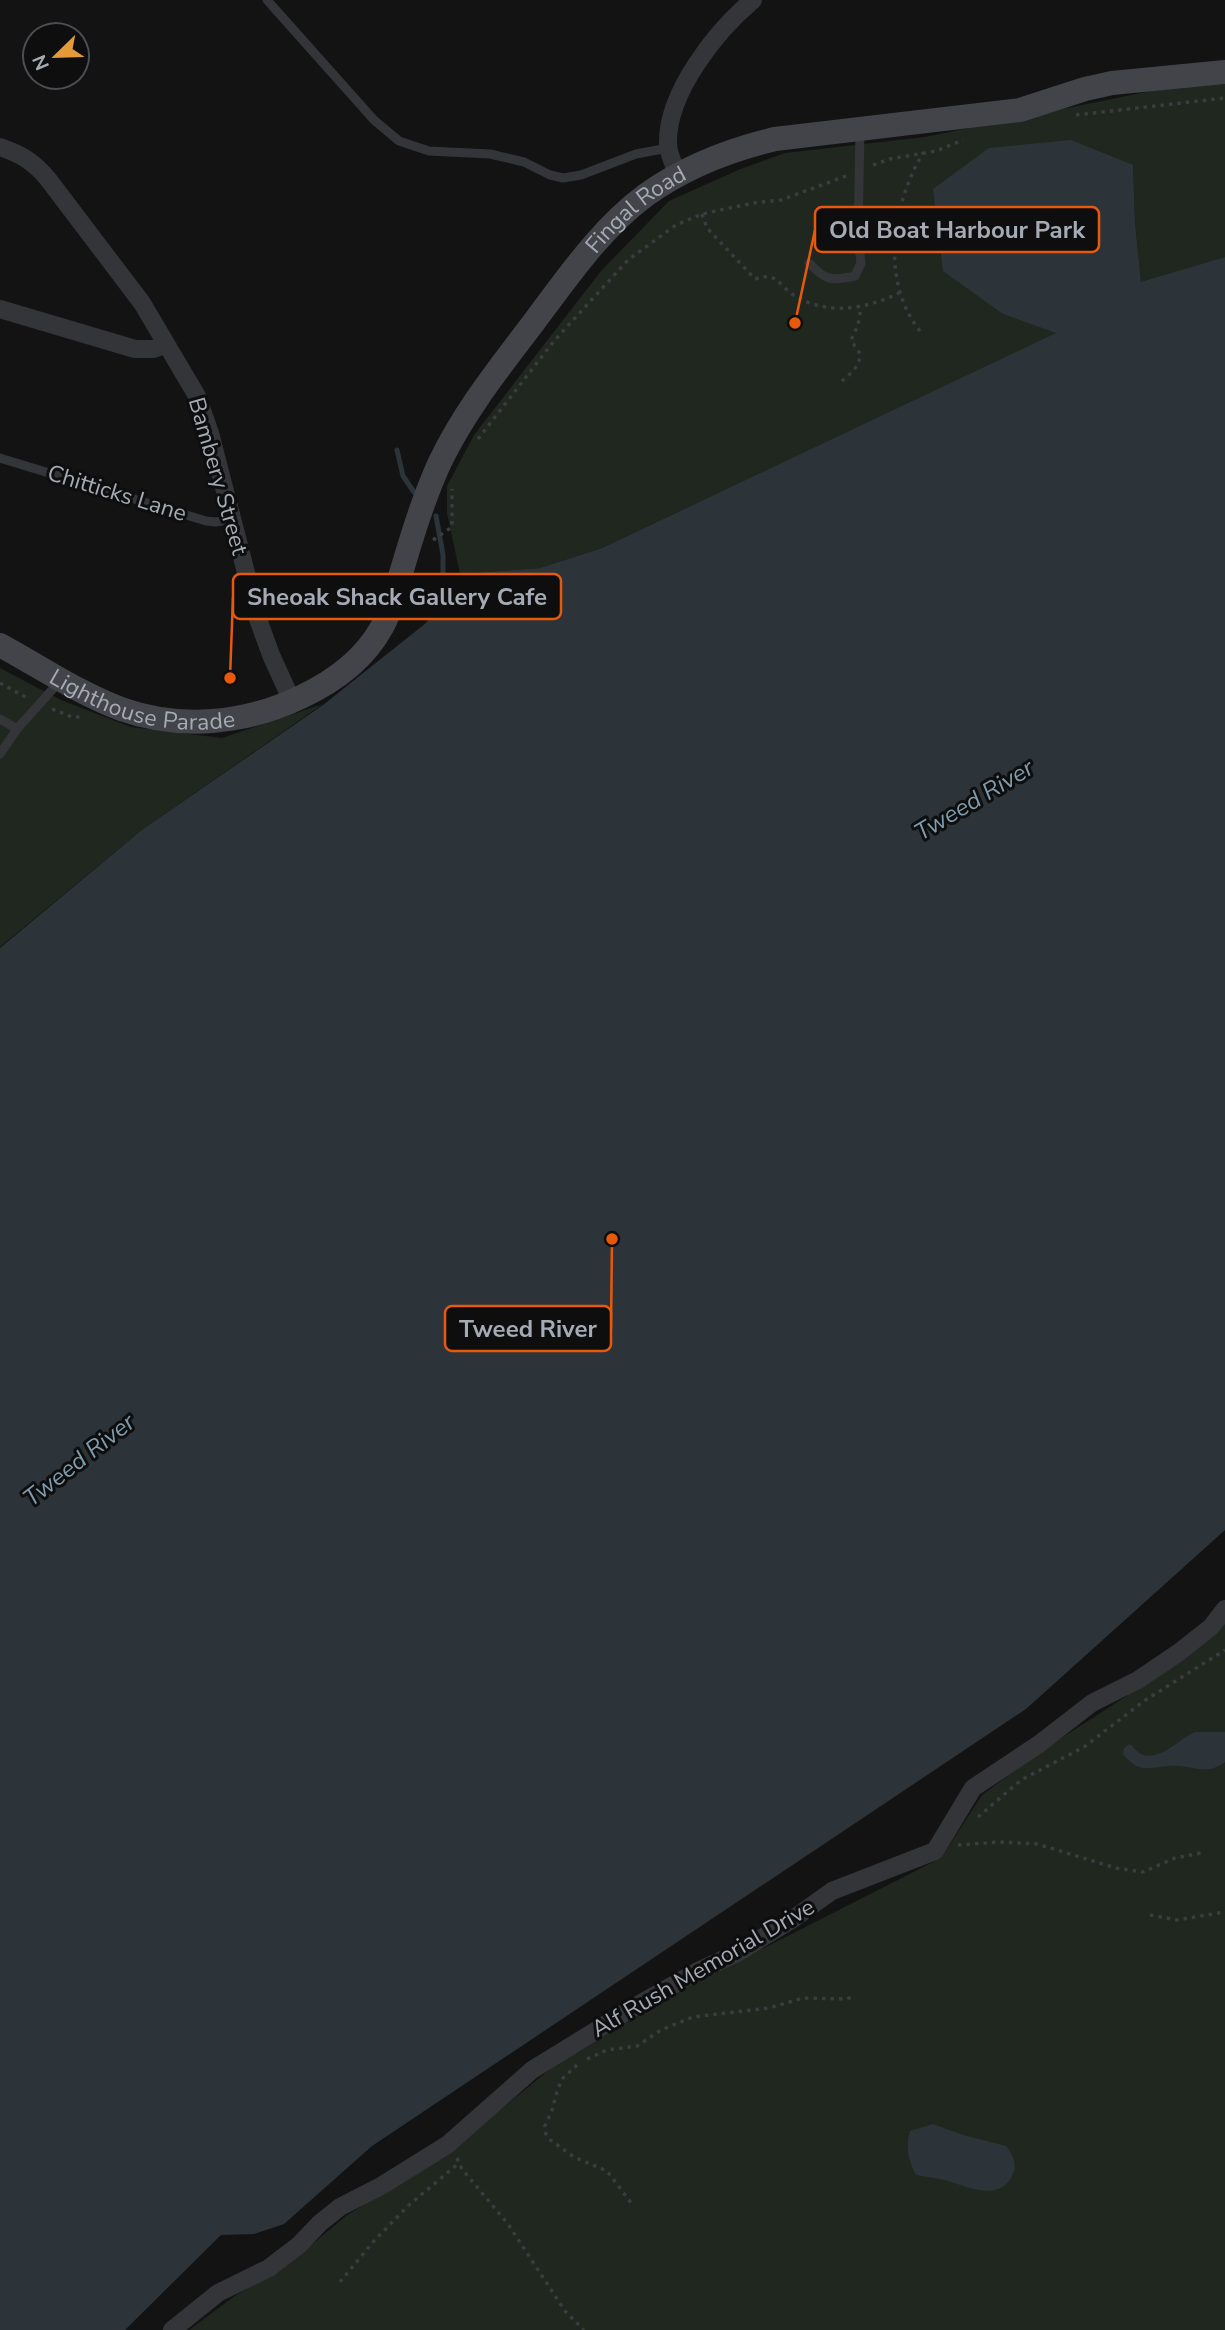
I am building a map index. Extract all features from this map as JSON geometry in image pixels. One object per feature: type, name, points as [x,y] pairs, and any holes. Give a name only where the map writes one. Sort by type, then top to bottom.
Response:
[{"type":"street","points":[[678,175],[668,148],[672,116],[693,69],[724,28],[753,0]]},
{"type":"street","name":"Fingal Road","points":[[292,701],[341,674],[361,656],[375,638],[393,601],[430,484],[460,424],[491,378],[590,250],[646,195],[678,175],[745,146],[812,134],[1020,110],[1084,89],[1112,83],[1225,72]]},
{"type":"street","name":"Bambery Street","points":[[0,147],[36,164],[142,303],[182,369],[203,411],[234,519],[258,619],[292,701]]},
{"type":"street","points":[[0,309],[135,349],[154,349],[166,344]]},
{"type":"street","name":"Lighthouse Parade","points":[[0,645],[120,708],[159,718],[186,721],[241,718],[292,701]]},
{"type":"street","points":[[935,1851],[973,1788],[1039,1744],[1091,1703],[1138,1680],[1178,1653],[1211,1627],[1225,1609]]},
{"type":"street","name":"Alf Rush Memorial Drive","points":[[172,2330],[218,2293],[269,2269],[341,2207],[447,2145],[532,2070],[634,2007],[696,1972],[737,1953],[793,1919],[832,1891],[935,1851]]},
{"type":"lane","points":[[267,0],[374,120],[399,141],[429,151],[490,154],[524,162],[550,175],[563,178],[581,175],[636,154],[668,148]]},
{"type":"lane","points":[[809,263],[822,277],[837,280],[855,276],[861,263],[858,238],[861,129]]},
{"type":"lane","name":"Chitticks Lane","points":[[0,458],[206,521],[234,519]]},
{"type":"lane","points":[[0,754],[17,729],[61,679]]},
{"type":"lane","points":[[0,719],[17,729]]},
{"type":"path","points":[[1064,117],[1225,98]]},
{"type":"path","points":[[476,442],[554,341],[628,260],[676,225],[702,214],[781,200],[890,159],[936,151],[966,138]]},
{"type":"path","points":[[920,331],[911,320],[895,265],[898,213],[909,175],[923,153]]},
{"type":"path","points":[[702,214],[707,228],[755,279],[770,276],[792,293],[822,306],[848,309],[861,307],[884,301],[901,292]]},
{"type":"path","points":[[842,380],[851,374],[859,363],[860,352],[851,340],[858,325],[861,307]]},
{"type":"path","points":[[428,548],[435,537],[449,532],[452,527],[454,481]]},
{"type":"path","points":[[0,683],[59,713],[86,718]]},
{"type":"path","points":[[976,1818],[1021,1780],[1084,1747],[1166,1686],[1225,1650]]},
{"type":"path","points":[[967,1838],[972,1843]]},
{"type":"path","points":[[935,1851],[972,1843],[1037,1844],[1116,1868],[1143,1872],[1175,1858],[1201,1853]]},
{"type":"path","points":[[1150,1915],[1177,1920],[1225,1912]]},
{"type":"path","points":[[632,2204],[607,2171],[574,2157],[549,2140],[545,2134],[545,2126],[558,2088],[570,2071],[598,2053],[637,2046],[661,2030],[692,2017],[769,2008],[803,1998],[855,1996]]},
{"type":"path","points":[[458,2135],[456,2150],[459,2163],[508,2224],[565,2311],[584,2330]]},
{"type":"path","points":[[340,2282],[373,2242],[410,2205],[459,2163]]},
{"type":"shaded area","points":[[1200,81],[1225,83],[1225,257],[1141,283],[1133,165],[1003,314],[1057,333],[602,548],[540,568],[460,574],[447,513],[447,486],[474,435],[601,271],[669,201],[738,170],[785,153],[925,137]]},
{"type":"shaded area","points":[[0,668],[61,700],[131,727],[222,738],[323,704],[143,829],[0,947]]},
{"type":"shaded area","points":[[1225,1622],[1225,2330],[189,2330],[236,2295],[280,2271],[346,2216],[450,2151],[554,2066],[681,1990],[941,1858],[982,1795],[1038,1753],[1178,1663]]},
{"type":"water","name":"Tweed River","points":[[1071,140],[1133,165],[1141,282],[1225,257],[1225,1530],[1026,1709],[372,2146],[284,2224],[254,2234],[221,2235],[125,2330],[0,2330],[0,948],[143,829],[323,705],[426,623],[460,574],[540,568],[602,548],[1056,333],[1003,314],[943,271],[933,189],[989,148]]},
{"type":"water","points":[[1195,1732],[1225,1732],[1225,1762],[1208,1769],[1178,1766],[1142,1768],[1123,1754],[1124,1748],[1130,1744],[1143,1755],[1157,1754]]},
{"type":"water","points":[[933,2124],[1006,2146],[1015,2163],[1012,2176],[999,2189],[991,2191],[916,2175],[908,2153],[910,2131]]},
{"type":"waterway","points":[[397,450],[403,476],[414,492]]},
{"type":"waterway","points":[[436,516],[443,555],[443,599]]},
{"type":"place","name":"Old Boat Harbour Park","points":[[795,323]]},
{"type":"place","name":"Sheoak Shack Gallery Cafe","points":[[230,678]]},
{"type":"place","name":"Tweed River","points":[[612,1239]]}]
